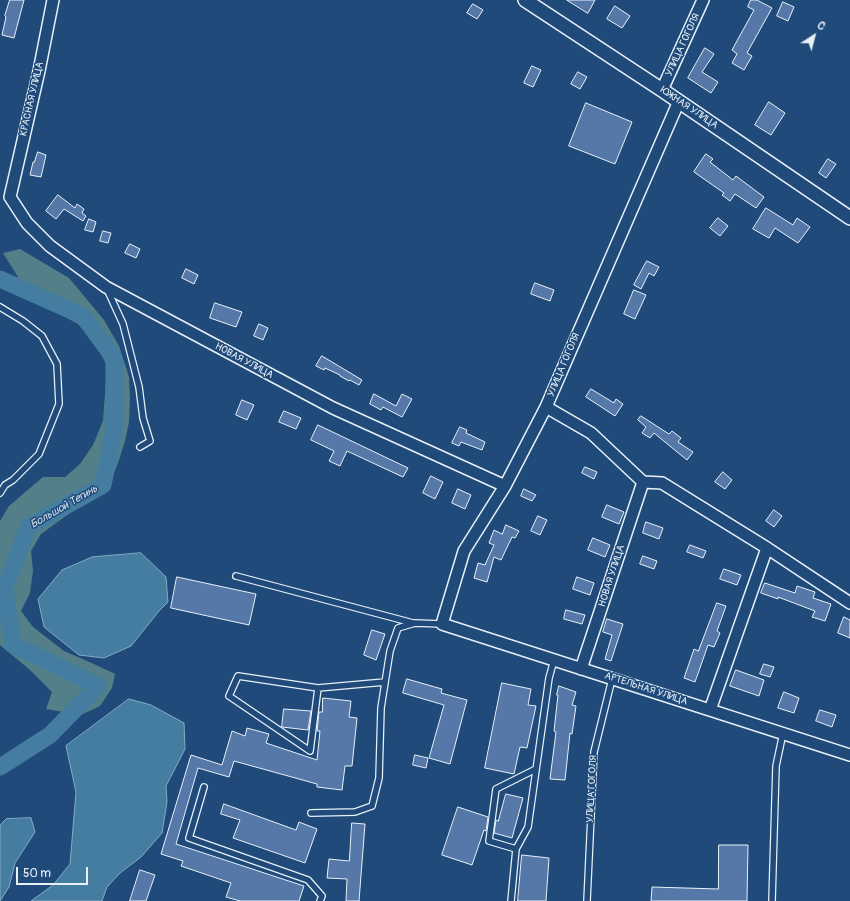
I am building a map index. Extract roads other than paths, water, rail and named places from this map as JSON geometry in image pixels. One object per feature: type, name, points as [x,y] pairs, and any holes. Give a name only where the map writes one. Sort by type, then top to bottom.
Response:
[{"type":"street","name":"КРАСНАЯ УЛИЦА","points":[[10,197],[39,71],[53,0]]},
{"type":"street","name":"ЮЖНАЯ УЛИЦА","points":[[525,0],[662,90],[850,218]]},
{"type":"street","name":"УЛИЦА ГОГОЛЯ","points":[[662,90],[703,0]]},
{"type":"street","name":"УЛИЦА ГОГОЛЯ","points":[[442,624],[464,552],[505,486],[546,407],[678,101]]},
{"type":"street","name":"НОВАЯ УЛИЦА","points":[[10,197],[27,222],[50,246],[106,287],[333,408],[505,486]]},
{"type":"street","points":[[546,407],[591,433],[643,482],[662,484],[767,548],[850,603]]},
{"type":"street","name":"НОВАЯ УЛИЦА","points":[[582,669],[643,482]]},
{"type":"street","points":[[710,710],[767,548]]},
{"type":"street","name":"АРТЕЛЬНАЯ УЛИЦА","points":[[442,624],[850,755]]},
{"type":"lane","points":[[106,287],[123,324],[139,387],[143,418],[150,441],[140,447]]},
{"type":"lane","points":[[0,306],[42,336],[57,364],[58,404],[39,454],[14,480],[4,486],[0,493]]},
{"type":"lane","points":[[236,576],[414,623],[442,624]]},
{"type":"lane","points":[[311,813],[355,812],[372,806],[379,778],[381,708],[390,651],[398,628],[414,623]]},
{"type":"lane","points":[[511,901],[516,849],[528,827],[549,678],[554,660]]},
{"type":"lane","points":[[318,688],[310,751],[229,696],[238,676],[318,688],[385,682]]},
{"type":"lane","name":"УЛИЦА ГОГОЛЯ","points":[[586,901],[594,752],[612,678]]},
{"type":"lane","points":[[772,901],[776,766],[783,733]]},
{"type":"lane","points":[[516,849],[489,841],[496,789],[536,770]]},
{"type":"lane","points":[[204,787],[189,838],[308,880],[322,896],[320,901]]},
{"type":"water","points":[[141,553],[166,577],[168,602],[131,646],[104,658],[79,655],[44,627],[38,599],[62,570],[92,557]]},
{"type":"water","points":[[129,699],[151,705],[184,723],[185,749],[166,786],[167,802],[162,833],[141,857],[120,873],[107,887],[102,901],[31,901],[53,885],[70,864],[76,792],[66,746]]},
{"type":"water","points":[[31,818],[35,832],[15,863],[9,887],[0,901],[0,825],[6,819]]},
{"type":"waterway","name":"Большой Тегинь","points":[[0,279],[83,316],[114,358],[114,431],[103,485],[28,527],[5,588],[12,644],[98,686],[50,735],[0,767]]}]
